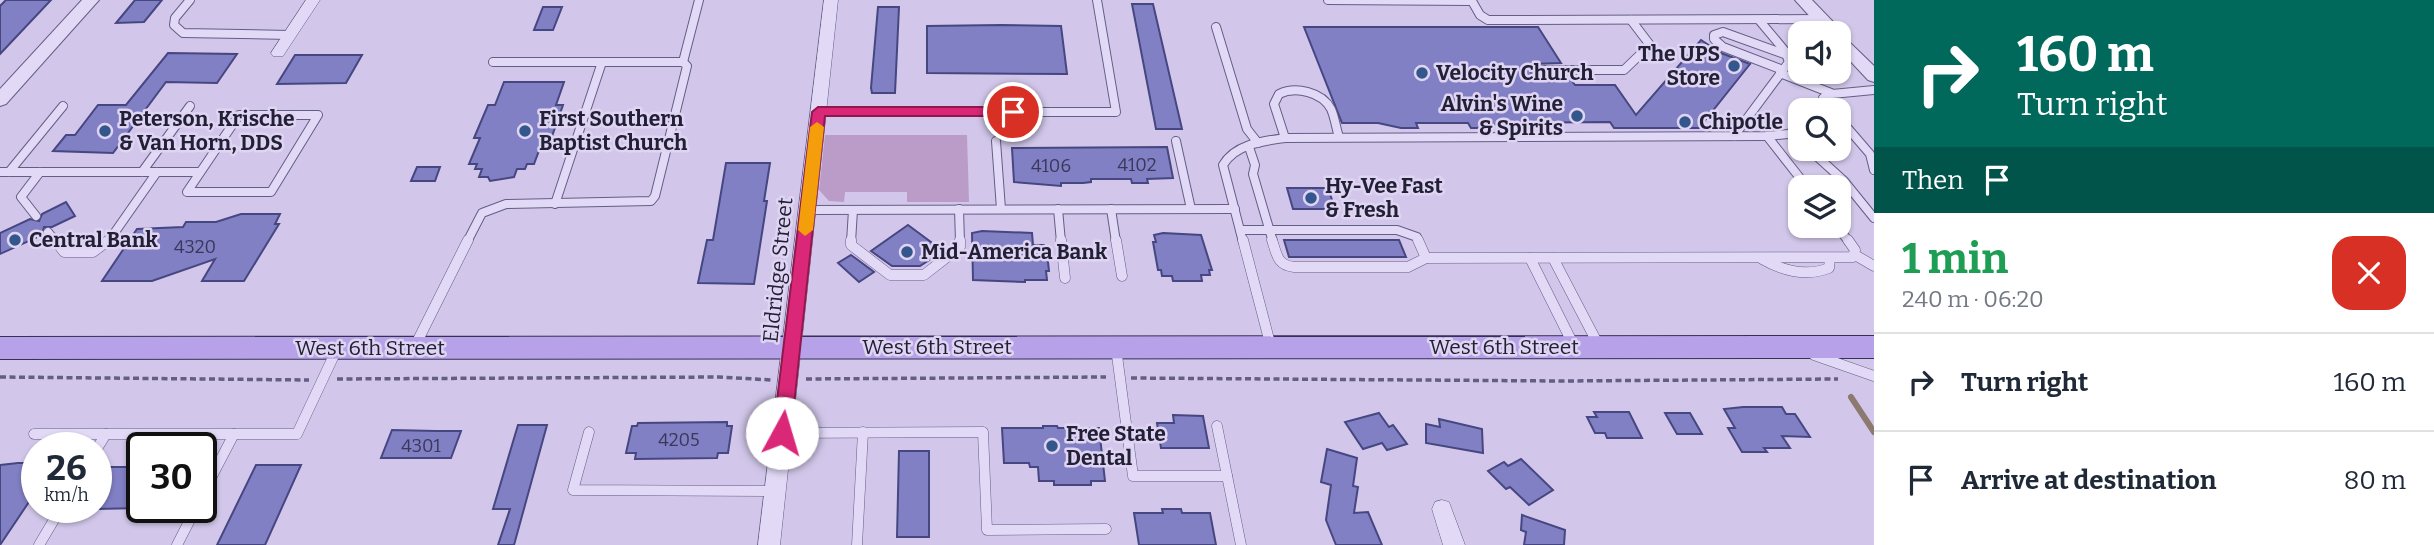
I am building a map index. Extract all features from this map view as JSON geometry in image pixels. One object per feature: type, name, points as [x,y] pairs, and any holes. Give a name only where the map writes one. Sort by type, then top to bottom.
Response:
[{"type":"main road","name":"West 6th Street","points":[[0,348],[1874,347]]},
{"type":"street","points":[[0,100],[91,0]]},
{"type":"street","points":[[278,52],[313,0]]},
{"type":"street","name":"Eldridge Street","points":[[769,545],[831,0]]},
{"type":"street","points":[[1803,0],[1821,19]]},
{"type":"street","points":[[1851,52],[1874,76]]},
{"type":"street","points":[[1442,509],[1454,545]]},
{"type":"lane","points":[[190,0],[175,18],[174,25],[183,33],[290,35]]},
{"type":"lane","points":[[683,62],[699,0]]},
{"type":"lane","points":[[818,112],[1116,112],[1097,0]]},
{"type":"lane","points":[[1328,0],[1472,1],[1480,15],[1488,20],[1821,19]]},
{"type":"lane","points":[[1536,70],[1624,70],[1650,45],[1631,20]]},
{"type":"lane","points":[[1734,136],[1789,62],[1787,55],[1759,20]]},
{"type":"lane","points":[[1216,27],[1254,145],[1253,174],[1279,260],[1284,266],[1408,267],[1426,258],[1760,258],[1782,269],[1822,271],[1829,268],[1830,258],[1855,255],[1874,266]]},
{"type":"lane","points":[[1787,55],[1733,34],[1717,32],[1714,39],[1723,47],[1831,93],[1874,90]]},
{"type":"lane","points":[[414,348],[482,213],[506,204],[651,201],[655,196],[687,66],[683,62],[494,62]]},
{"type":"lane","points":[[555,204],[602,62]]},
{"type":"lane","points":[[1285,138],[1275,99],[1280,94],[1298,90],[1324,100],[1336,123],[1339,137]]},
{"type":"lane","points":[[1823,98],[1831,93]]},
{"type":"lane","points":[[2,172],[64,106]]},
{"type":"lane","points":[[142,172],[190,106]]},
{"type":"lane","points":[[239,115],[317,115],[271,192],[187,192],[200,172],[239,115]]},
{"type":"lane","points":[[1851,131],[1870,154],[1874,170]]},
{"type":"lane","points":[[1271,347],[1223,166],[1226,159],[1254,145],[1285,138],[1788,135]]},
{"type":"lane","points":[[1767,136],[1798,175]]},
{"type":"lane","points":[[996,141],[1001,209]]},
{"type":"lane","points":[[1176,141],[1191,209]]},
{"type":"lane","points":[[1822,161],[1843,181],[1874,218]]},
{"type":"lane","points":[[2,172],[200,172]]},
{"type":"lane","points":[[36,216],[21,197],[40,172]]},
{"type":"lane","points":[[48,232],[64,252],[93,252],[107,243],[157,172]]},
{"type":"lane","points":[[853,210],[851,245],[890,275],[924,275],[960,247],[959,209]]},
{"type":"lane","points":[[1058,209],[1065,278]]},
{"type":"lane","points":[[1111,209],[1122,276]]},
{"type":"lane","points":[[807,210],[1235,209]]},
{"type":"lane","points":[[1240,230],[1398,230],[1417,237],[1426,258]]},
{"type":"lane","points":[[1846,238],[1855,250],[1855,255]]},
{"type":"lane","points":[[1530,258],[1587,347]]},
{"type":"lane","points":[[1553,258],[1587,347]]},
{"type":"lane","points":[[1116,347],[1133,475],[1227,476]]},
{"type":"lane","points":[[1793,347],[1874,376]]},
{"type":"lane","points":[[112,434],[297,434],[337,348]]},
{"type":"lane","points":[[1217,426],[1241,545]]},
{"type":"lane","points":[[589,432],[573,491],[775,491]]},
{"type":"lane","points":[[857,545],[863,432]]},
{"type":"lane","points":[[782,433],[983,432],[987,530],[1106,529]]},
{"type":"lane","points":[[217,466],[234,434]]},
{"type":"lane","points":[[38,545],[52,523]]},
{"type":"lane","points":[[177,545],[188,523]]},
{"type":"path","points":[[0,377],[323,380],[422,377],[788,380],[931,377],[1561,381],[1619,378],[1848,379]]},
{"type":"shaded area","points":[[825,135],[967,135],[969,202],[907,202],[907,192],[845,192],[844,202],[829,201],[819,190]]},
{"type":"building","points":[[6,0],[51,0],[0,54],[0,6]]},
{"type":"building","points":[[135,0],[162,0],[144,22],[116,23]]},
{"type":"building","points":[[1132,4],[1153,4],[1182,129],[1156,129]]},
{"type":"building","points":[[543,7],[562,7],[553,30],[534,30]]},
{"type":"building","points":[[878,7],[899,7],[895,93],[872,93],[871,88]]},
{"type":"building","points":[[927,26],[1061,26],[1067,74],[927,73]]},
{"type":"building","name":"Velocity Church","points":[[1304,27],[1538,27],[1561,63],[1533,64],[1530,69],[1532,75],[1569,77],[1575,85],[1615,85],[1636,115],[1701,40],[1721,53],[1750,64],[1699,128],[1614,128],[1610,122],[1504,123],[1486,126],[1487,128],[1471,128],[1468,123],[1416,123],[1418,128],[1401,128],[1378,123],[1342,123]]},
{"type":"building","points":[[168,53],[237,54],[217,83],[166,82],[113,153],[53,151],[66,135],[75,135],[98,105],[126,105]]},
{"type":"building","points":[[295,55],[362,55],[346,83],[277,84]]},
{"type":"building","name":"First Southern Baptist Church","points":[[504,82],[564,82],[556,105],[563,105],[551,139],[543,140],[534,164],[527,164],[525,169],[517,169],[514,177],[490,181],[488,177],[479,177],[482,169],[475,169],[477,164],[469,164],[480,138],[474,138],[488,105],[495,105]]},
{"type":"building","points":[[1167,147],[1173,178],[1147,179],[1148,183],[1132,183],[1131,179],[1091,179],[1091,182],[1061,183],[1061,186],[1014,182],[1012,148]]},
{"type":"building","points":[[726,163],[770,163],[754,284],[698,283],[707,240],[713,240]]},
{"type":"building","points":[[417,167],[440,167],[435,181],[411,181]]},
{"type":"building","name":"Hy-Vee Fast & Fresh","points":[[1287,188],[1328,188],[1335,209],[1293,209]]},
{"type":"building","name":"Central Bank","points":[[66,202],[75,216],[52,227],[44,227],[42,235],[0,254],[0,233],[30,219],[39,221],[42,214]]},
{"type":"building","points":[[241,214],[280,214],[275,224],[279,224],[244,281],[202,281],[215,259],[152,281],[102,281],[137,229],[183,227],[186,222],[216,222]]},
{"type":"building","name":"Mid-America Bank","points":[[908,225],[943,251],[920,266],[892,266],[871,251]]},
{"type":"building","points":[[972,233],[1032,233],[1033,245],[1044,245],[1047,253],[1047,280],[973,280]]},
{"type":"building","points":[[1154,235],[1201,235],[1212,270],[1209,270],[1210,275],[1201,275],[1202,281],[1173,281],[1172,276],[1162,276],[1161,270],[1158,270],[1153,242],[1156,242]]},
{"type":"building","points":[[1284,240],[1399,240],[1406,257],[1289,257]]},
{"type":"building","points":[[851,255],[874,272],[859,282],[838,263]]},
{"type":"building","points":[[1782,407],[1786,414],[1795,414],[1810,437],[1782,436],[1790,448],[1764,448],[1767,452],[1742,452],[1728,428],[1735,428],[1724,409]]},
{"type":"building","points":[[1594,412],[1629,412],[1642,438],[1607,438],[1605,433],[1595,433],[1587,417],[1597,417]]},
{"type":"building","points":[[1379,413],[1389,427],[1393,425],[1407,444],[1387,450],[1382,443],[1363,449],[1345,422]]},
{"type":"building","points":[[1665,413],[1690,413],[1702,434],[1677,434]]},
{"type":"building","points":[[1173,415],[1203,416],[1209,448],[1161,448],[1157,423],[1174,423]]},
{"type":"building","points":[[1439,419],[1482,429],[1483,453],[1426,443],[1426,424],[1440,427]]},
{"type":"building","points":[[727,422],[727,426],[732,426],[728,453],[718,453],[717,458],[635,459],[636,453],[626,453],[632,426],[637,426],[638,423]]},
{"type":"building","points":[[518,425],[547,425],[514,545],[498,545],[510,509],[493,509]]},
{"type":"building","name":"Free State Dental","points":[[1002,428],[1099,428],[1105,481],[1091,481],[1091,485],[1054,485],[1054,481],[1039,481],[1038,467],[1030,467],[1029,463],[1004,463]]},
{"type":"building","points":[[392,430],[461,431],[451,458],[381,458]]},
{"type":"building","points":[[1327,449],[1357,458],[1353,486],[1358,487],[1354,513],[1368,512],[1382,545],[1336,545],[1326,520],[1331,485],[1321,482]]},
{"type":"building","points":[[899,451],[929,451],[929,537],[897,537]]},
{"type":"building","points":[[1521,459],[1553,490],[1529,505],[1510,487],[1506,489],[1488,471],[1504,462],[1508,466]]},
{"type":"building","points":[[21,463],[21,514],[0,545],[0,465]]},
{"type":"building","points":[[256,465],[301,465],[265,545],[217,545]]},
{"type":"building","points":[[112,467],[126,467],[126,508],[112,509]]},
{"type":"building","points":[[1162,509],[1181,509],[1182,513],[1210,513],[1216,545],[1139,545],[1134,513],[1163,513]]},
{"type":"building","points":[[1522,515],[1565,530],[1564,545],[1524,545],[1526,532],[1521,530]]},
{"type":"waterway","points":[[1851,397],[1874,432]]},
{"type":"slow traffic","points":[[805,230],[817,127]]},
{"type":"place","name":"The UPS Store","points":[[1734,66]]},
{"type":"place","name":"Velocity Church","points":[[1422,73]]},
{"type":"place","name":"Alvin's Wine & Spirits","points":[[1577,116]]},
{"type":"place","name":"Chipotle","points":[[1685,122]]},
{"type":"place","name":"Peterson, Krische & Van Horn, DDS","points":[[105,131]]},
{"type":"place","name":"First Southern Baptist Church","points":[[525,131]]},
{"type":"place","name":"Hy-Vee Fast & Fresh","points":[[1311,198]]},
{"type":"place","name":"Central Bank","points":[[15,240]]},
{"type":"place","name":"Mid-America Bank","points":[[907,252]]},
{"type":"place","name":"Free State Dental","points":[[1052,446]]},
{"type":"route","points":[[782,433],[818,112],[1013,112]]}]
